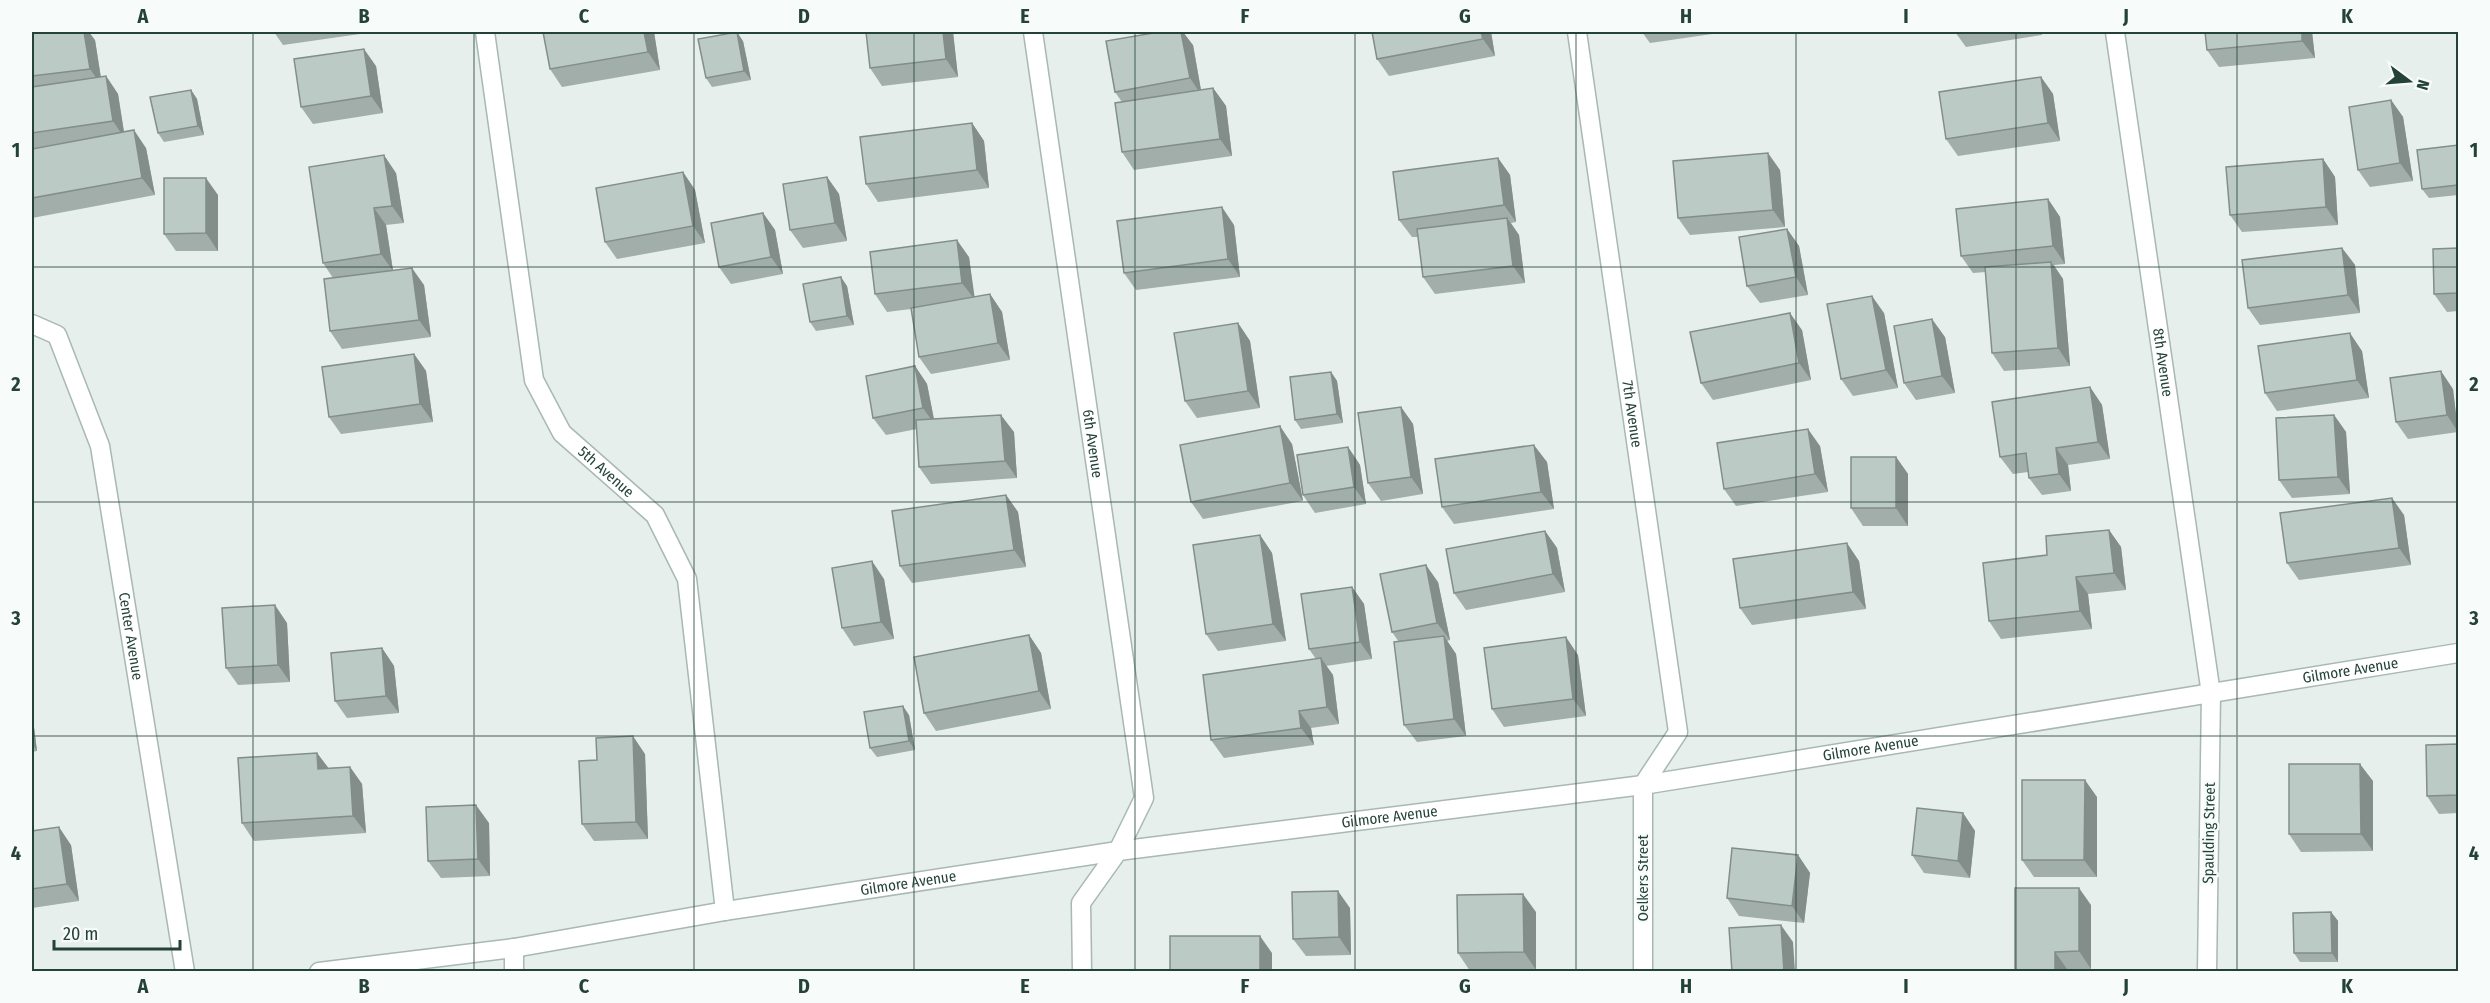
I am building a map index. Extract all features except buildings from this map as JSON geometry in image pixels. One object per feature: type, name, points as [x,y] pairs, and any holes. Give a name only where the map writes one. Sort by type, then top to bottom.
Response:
[{"type":"street","name":"5th Avenue","points":[[485,32],[534,380],[562,433],[655,515],[687,579],[725,911]]},
{"type":"street","name":"6th Avenue","points":[[1033,32],[1144,798],[1118,851],[1081,903],[1082,972]]},
{"type":"street","name":"7th Avenue","points":[[1577,32],[1678,732],[1643,785]]},
{"type":"street","name":"8th Avenue","points":[[2115,32],[2211,694]]},
{"type":"street","name":"Center Avenue","points":[[32,324],[57,335],[100,446],[184,972]]},
{"type":"street","name":"Gilmore Avenue","points":[[319,972],[514,948],[725,911],[1118,851],[1643,785],[2458,653]]},
{"type":"street","name":"Spaulding Street","points":[[2207,972],[2211,694]]},
{"type":"street","name":"Oelkers Street","points":[[1643,785],[1643,972]]},
{"type":"street","points":[[514,948],[514,972]]}]
